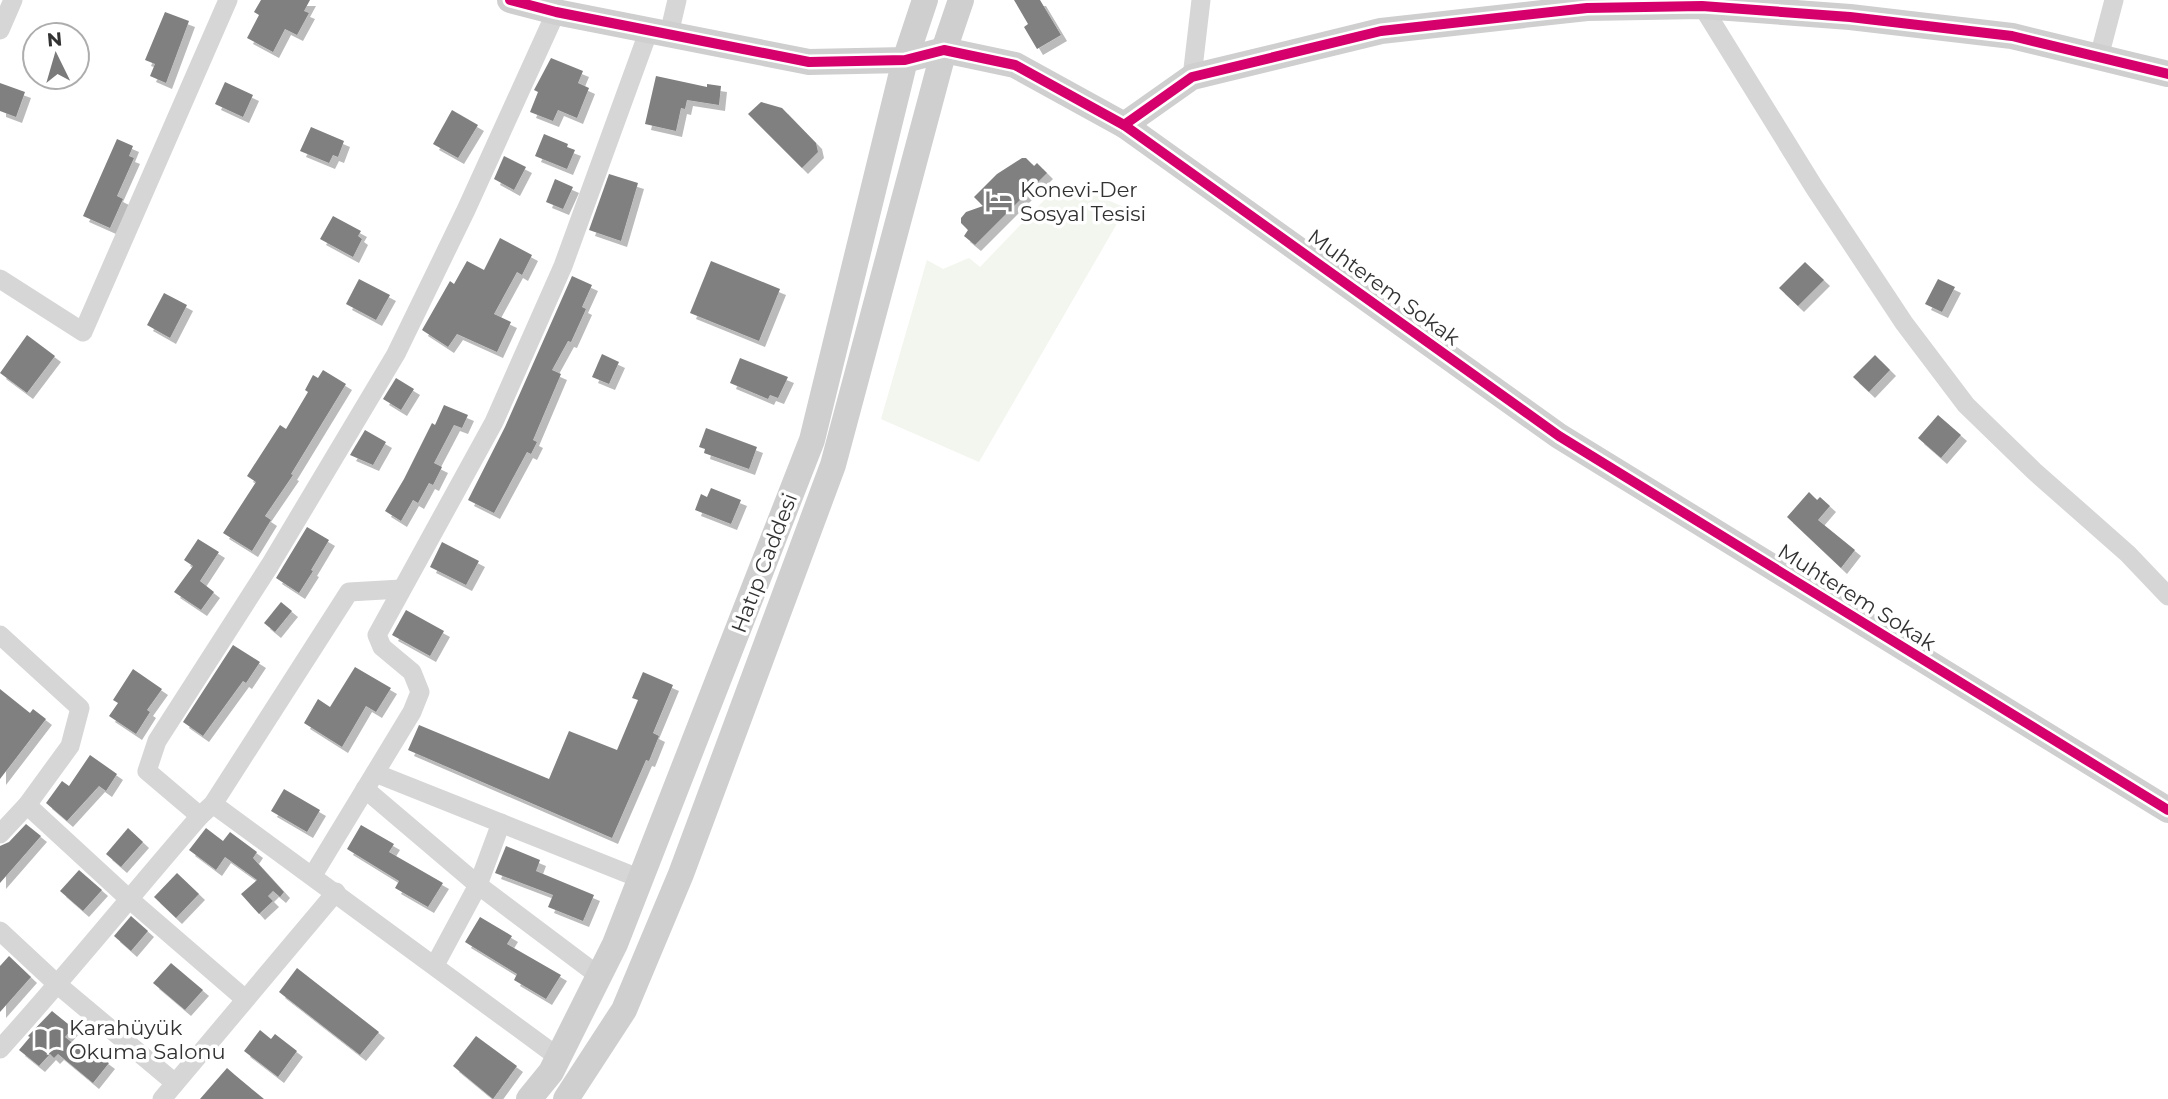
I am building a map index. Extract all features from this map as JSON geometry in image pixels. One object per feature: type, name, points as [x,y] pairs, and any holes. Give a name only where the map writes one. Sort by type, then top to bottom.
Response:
[{"type":"street","points":[[0,30],[13,0]]},
{"type":"street","points":[[0,279],[83,332],[229,0]]},
{"type":"street","name":"Muhterem Sokak","points":[[510,0],[556,12],[809,62],[905,61],[944,50],[1015,65],[1124,125],[1559,436],[2168,810]]},
{"type":"street","points":[[313,875],[412,712],[420,692],[412,671],[382,647],[377,635],[499,410],[563,265],[659,32],[677,0]]},
{"type":"street","name":"Hatıp Caddesi","points":[[529,1099],[551,1072],[615,944],[812,440],[905,61],[925,0]]},
{"type":"street","name":"Hatıp Caddesi","points":[[566,1099],[624,1010],[681,874],[833,465],[944,50],[961,0]]},
{"type":"street","points":[[1192,77],[1200,0]]},
{"type":"street","points":[[2099,57],[2114,0]]},
{"type":"street","points":[[1697,3],[1904,323],[1966,405],[2034,471],[2128,554],[2168,596]]},
{"type":"street","points":[[1124,125],[1192,77],[1381,31],[1587,8],[1697,3],[1850,17],[2012,36],[2168,74]]},
{"type":"street","points":[[556,12],[466,210],[396,354],[270,565],[157,741],[147,771],[313,875],[558,1057]]},
{"type":"street","points":[[0,1049],[58,985],[128,898],[206,810],[349,592],[401,589]]},
{"type":"street","points":[[0,635],[80,708],[70,746],[27,805],[0,834]]},
{"type":"street","points":[[370,781],[501,823],[641,879]]},
{"type":"street","points":[[370,781],[478,885],[599,976]]},
{"type":"street","points":[[27,805],[128,898],[245,999]]},
{"type":"street","points":[[435,965],[478,885],[501,823]]},
{"type":"street","points":[[0,930],[169,1094],[336,892]]},
{"type":"shaded area","points":[[1068,183],[1126,208],[979,462],[881,419],[927,260],[943,269],[969,258],[980,267],[1053,191]]},
{"type":"building","points":[[261,0],[310,0],[304,11],[309,13],[297,35],[285,29],[273,52],[247,38],[259,15],[254,12]]},
{"type":"building","points":[[1014,0],[1040,0],[1061,35],[1037,49],[1024,27],[1028,24]]},
{"type":"building","points":[[165,12],[189,21],[166,83],[150,76],[155,64],[145,60]]},
{"type":"building","points":[[551,58],[583,71],[578,83],[589,88],[577,118],[558,110],[553,121],[530,112],[538,92],[534,90]]},
{"type":"building","points":[[656,76],[707,87],[707,84],[721,86],[719,105],[687,100],[685,109],[681,108],[676,131],[645,124]]},
{"type":"building","points":[[225,82],[253,95],[243,117],[215,104]]},
{"type":"building","points":[[0,83],[25,92],[16,117],[0,111]]},
{"type":"building","points":[[761,102],[782,108],[816,143],[818,152],[802,168],[748,114]]},
{"type":"building","points":[[452,110],[478,125],[458,158],[433,144]]},
{"type":"building","points":[[311,127],[344,141],[338,157],[333,155],[329,163],[300,151]]},
{"type":"building","points":[[544,134],[568,144],[567,147],[575,150],[567,169],[535,156]]},
{"type":"building","points":[[117,139],[133,146],[129,156],[134,158],[117,196],[123,199],[110,228],[83,216]]},
{"type":"building","points":[[504,156],[526,167],[514,190],[494,179]]},
{"type":"building","name":"Konevi-Der Sosyal Tesisi","points":[[1026,158],[1034,166],[1037,163],[1047,173],[975,245],[964,236],[968,230],[961,223],[961,218],[966,212],[983,206],[974,197],[997,174]]},
{"type":"building","points":[[609,174],[638,183],[621,241],[589,230]]},
{"type":"building","points":[[555,179],[573,187],[563,209],[546,202]]},
{"type":"building","points":[[333,216],[361,231],[358,236],[362,239],[353,257],[320,239]]},
{"type":"building","points":[[500,238],[532,255],[522,275],[517,272],[494,314],[511,322],[497,352],[457,334],[448,347],[422,330],[450,281],[454,284],[467,261],[484,270]]},
{"type":"building","points":[[711,261],[780,289],[759,341],[690,313]]},
{"type":"building","points":[[1805,262],[1824,280],[1798,306],[1779,288]]},
{"type":"building","points":[[572,276],[592,285],[582,307],[586,309],[571,342],[568,341],[552,370],[561,374],[533,440],[537,442],[531,454],[527,452],[494,513],[468,500],[505,427]]},
{"type":"building","points":[[359,279],[390,295],[376,320],[346,304]]},
{"type":"building","points":[[1938,279],[1955,287],[1942,312],[1925,304]]},
{"type":"building","points":[[164,293],[187,305],[170,338],[147,325]]},
{"type":"building","points":[[27,335],[55,356],[27,393],[0,373]]},
{"type":"building","points":[[602,354],[619,362],[609,384],[592,377]]},
{"type":"building","points":[[1875,355],[1890,370],[1869,392],[1853,377]]},
{"type":"building","points":[[740,358],[788,377],[778,398],[770,395],[768,399],[730,383]]},
{"type":"building","points":[[323,370],[346,384],[291,474],[293,475],[265,516],[271,520],[252,551],[223,533],[256,482],[247,476],[280,425],[286,429],[308,392],[305,390],[313,375],[318,378]]},
{"type":"building","points":[[396,378],[414,389],[401,410],[383,399]]},
{"type":"building","points":[[444,405],[468,415],[462,428],[454,425],[434,463],[442,467],[433,485],[429,483],[418,503],[413,500],[401,521],[385,511]]},
{"type":"building","points":[[1938,415],[1961,435],[1941,458],[1918,438]]},
{"type":"building","points":[[706,428],[757,447],[749,469],[704,453],[705,449],[699,447]]},
{"type":"building","points":[[365,430],[386,442],[373,465],[350,455]]},
{"type":"building","points":[[711,488],[741,500],[731,524],[695,510],[701,494],[707,497]]},
{"type":"building","points":[[1809,492],[1817,500],[1820,497],[1830,506],[1818,520],[1855,550],[1841,568],[1787,517]]},
{"type":"building","points":[[307,527],[329,540],[299,593],[276,578]]},
{"type":"building","points":[[198,539],[219,552],[200,581],[214,592],[201,610],[174,592],[193,566],[184,560]]},
{"type":"building","points":[[442,542],[479,561],[466,585],[430,567]]},
{"type":"building","points":[[281,602],[292,611],[275,632],[264,623]]},
{"type":"building","points":[[406,610],[444,631],[430,656],[392,635]]},
{"type":"building","points":[[233,645],[260,662],[203,736],[183,722]]},
{"type":"building","points":[[355,667],[391,688],[376,712],[366,706],[342,747],[304,723],[318,699],[330,707]]},
{"type":"building","points":[[133,669],[162,689],[147,710],[150,712],[136,734],[109,716],[118,703],[113,700]]},
{"type":"building","points":[[643,672],[673,685],[653,733],[659,736],[612,838],[408,750],[419,725],[549,779],[569,731],[617,750],[638,700],[632,698]]},
{"type":"building","points":[[0,689],[30,713],[33,709],[46,719],[0,779]]},
{"type":"building","points":[[90,755],[117,774],[106,791],[99,786],[67,821],[46,803],[62,781],[69,786]]},
{"type":"building","points":[[284,789],[320,810],[307,832],[271,811]]},
{"type":"building","points":[[26,824],[41,836],[0,883],[0,846],[9,842]]},
{"type":"building","points":[[361,825],[394,844],[389,852],[443,883],[428,907],[395,888],[399,881],[347,849]]},
{"type":"building","points":[[128,828],[143,842],[121,867],[106,854]]},
{"type":"building","points":[[206,828],[223,841],[230,832],[257,852],[253,858],[284,892],[280,897],[273,891],[268,896],[273,901],[259,914],[241,894],[257,880],[225,857],[216,870],[189,850]]},
{"type":"building","points":[[506,846],[540,860],[536,871],[594,895],[583,921],[548,907],[553,895],[495,873]]},
{"type":"building","points":[[79,870],[102,890],[83,911],[60,891]]},
{"type":"building","points":[[177,873],[199,894],[176,918],[154,897]]},
{"type":"building","points":[[131,916],[148,931],[131,951],[114,936]]},
{"type":"building","points":[[480,917],[512,936],[507,944],[561,975],[546,999],[514,980],[517,974],[465,942]]},
{"type":"building","points":[[9,956],[31,977],[0,1012],[0,966]]},
{"type":"building","points":[[171,963],[203,990],[185,1010],[153,983]]},
{"type":"building","points":[[297,968],[379,1032],[360,1055],[279,992]]},
{"type":"building","name":"Karahüyük Okuma Salonu","points":[[52,1011],[73,1028],[65,1037],[89,1056],[93,1051],[109,1063],[93,1083],[58,1054],[54,1058],[50,1054],[39,1066],[19,1050],[30,1037],[28,1036]]},
{"type":"building","points":[[260,1030],[271,1039],[275,1034],[297,1051],[278,1077],[244,1051]]},
{"type":"building","points":[[476,1036],[517,1066],[493,1099],[453,1066]]},
{"type":"building","points":[[227,1068],[235,1075],[264,1099],[200,1099]]},
{"type":"cycle path","points":[[510,0],[556,12],[809,62],[905,60],[944,50],[1015,65],[1124,125],[1559,436],[2168,810]]},
{"type":"cycle path","points":[[1124,125],[1192,77],[1381,31],[1587,8],[1702,6],[1850,17],[2012,36],[2168,74]]},
{"type":"place","name":"Konevi-Der Sosyal Tesisi","points":[[999,201]]},
{"type":"place","name":"Karahüyük Okuma Salonu","points":[[48,1039]]}]
